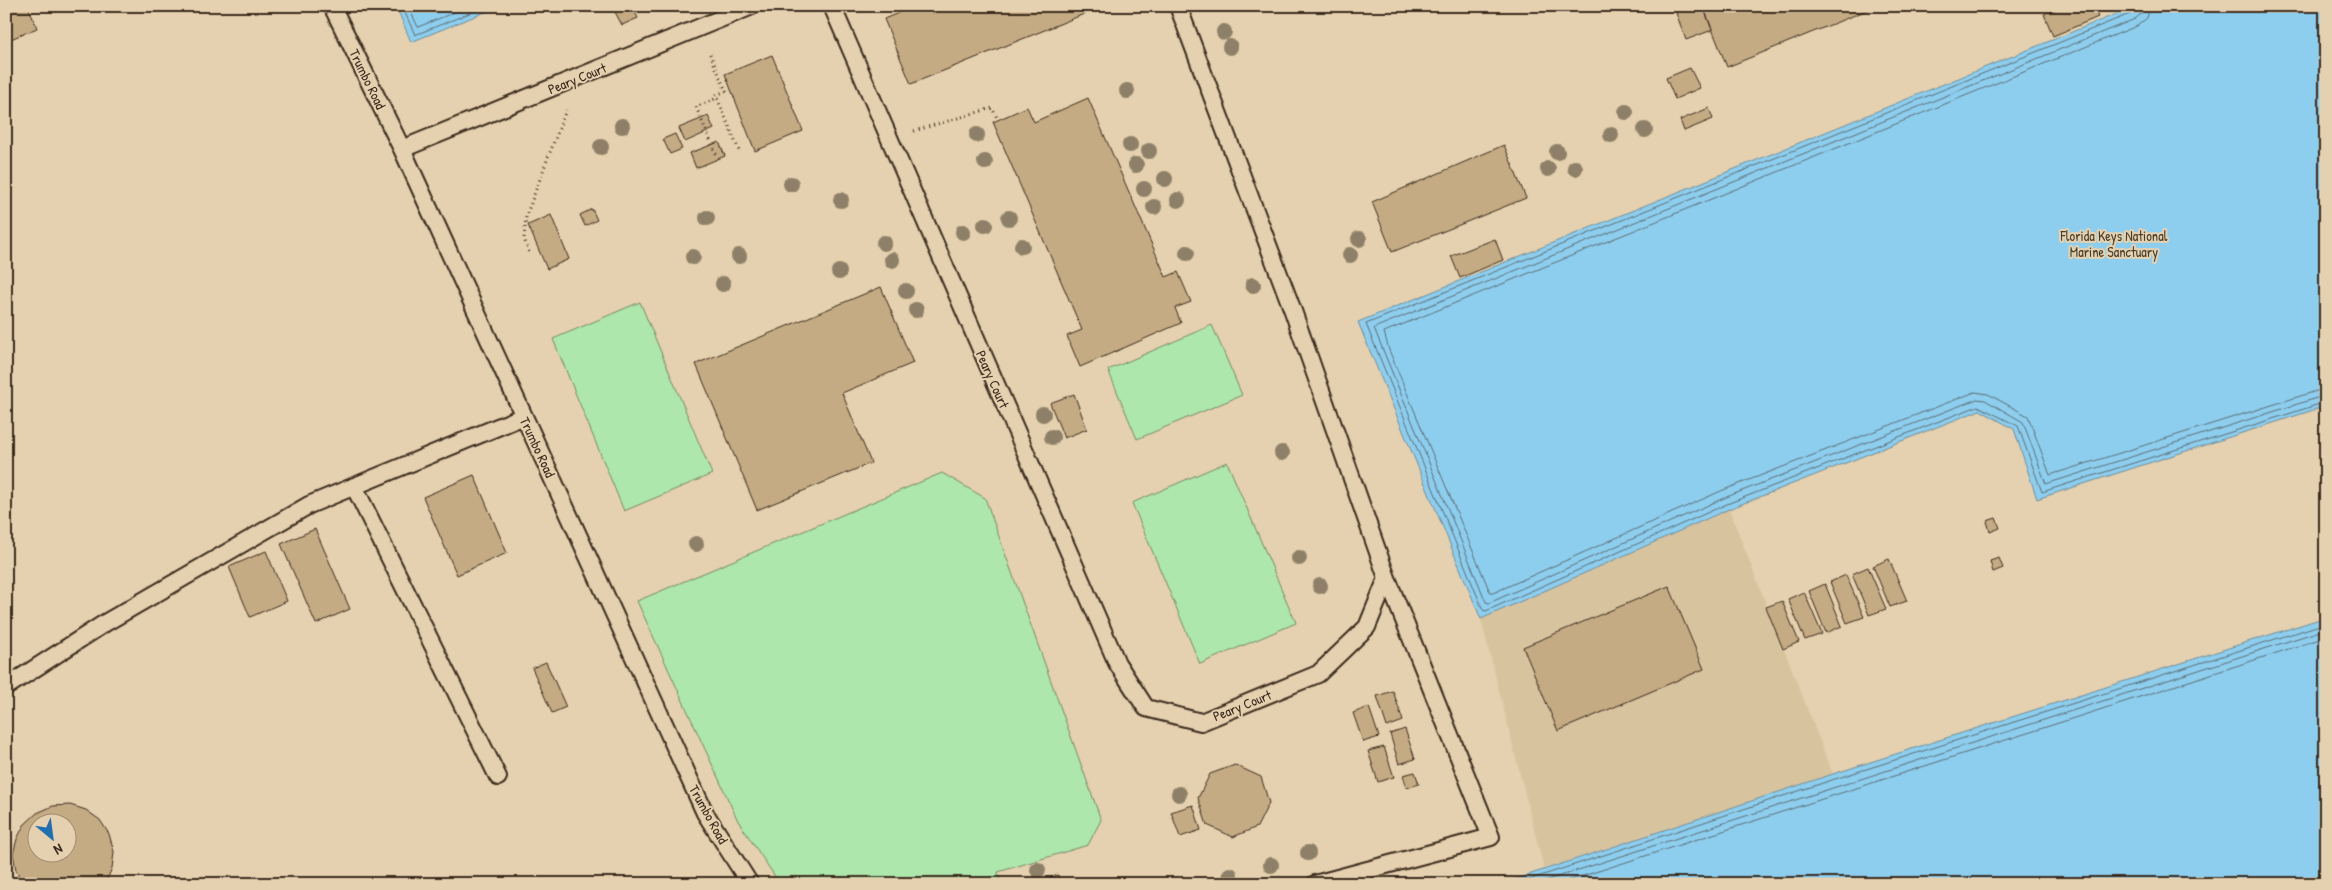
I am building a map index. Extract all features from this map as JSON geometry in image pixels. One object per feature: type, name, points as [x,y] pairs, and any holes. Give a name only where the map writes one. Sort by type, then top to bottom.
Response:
[{"type":"lane","name":"Trumbo Road","points":[[332,6],[402,149],[705,813],[750,884]]},
{"type":"lane","name":"Peary Court","points":[[402,149],[752,6]]},
{"type":"lane","name":"Peary Court","points":[[832,6],[1117,663],[1146,708],[1201,722],[1318,674],[1367,626],[1388,578]]},
{"type":"lane","points":[[1178,6],[1290,302],[1388,578],[1491,837],[1315,884]]},
{"type":"lane","points":[[6,687],[105,623],[300,510],[524,416]]},
{"type":"lane","points":[[354,486],[498,777]]},
{"type":"path","points":[[710,54],[726,91],[716,95],[717,98],[696,108],[716,154]]},
{"type":"path","points":[[529,252],[524,239],[526,216],[579,77]]},
{"type":"path","points":[[717,98],[740,153]]},
{"type":"path","points":[[889,138],[992,108],[998,120]]},
{"type":"shaded area","points":[[1729,509],[1833,774],[1544,869],[1481,619]]},
{"type":"green space","points":[[640,302],[712,474],[624,511],[553,339]]},
{"type":"green space","points":[[1212,325],[1242,395],[1137,439],[1108,370]]},
{"type":"green space","points":[[1227,462],[1296,623],[1200,664],[1132,503]]},
{"type":"green space","points":[[942,473],[985,498],[1101,820],[1088,845],[998,872],[1001,884],[780,884],[738,821],[637,601]]},
{"type":"water","points":[[396,6],[500,6],[411,42]]},
{"type":"water","name":"Florida Keys National Marine Sanctuary","points":[[2136,6],[2326,6],[2326,406],[2037,499],[2014,429],[1980,410],[1729,509],[1481,619],[1358,322]]},
{"type":"water","points":[[2326,617],[2326,884],[1501,884],[1833,774]]},
{"type":"building","points":[[6,6],[28,6],[37,28],[6,41]]},
{"type":"building","points":[[627,6],[632,6],[638,18],[622,25],[615,12]]},
{"type":"building","points":[[915,6],[1104,6],[911,84],[884,19]]},
{"type":"building","points":[[1693,6],[1703,6],[1712,30],[1686,40],[1676,13]]},
{"type":"building","points":[[1703,6],[1877,6],[1727,67]]},
{"type":"building","points":[[2064,6],[2093,6],[2098,17],[2053,36],[2044,14]]},
{"type":"building","points":[[772,55],[803,131],[755,151],[725,74]]},
{"type":"building","points":[[1690,68],[1700,88],[1675,99],[1666,78]]},
{"type":"building","points":[[1088,98],[1166,277],[1178,272],[1191,302],[1175,308],[1181,323],[1080,367],[1067,336],[1082,330],[993,122],[1027,107],[1034,122]]},
{"type":"building","points":[[1709,108],[1713,119],[1684,131],[1680,120]]},
{"type":"building","points":[[708,116],[714,129],[685,142],[679,128]]},
{"type":"building","points":[[675,134],[682,149],[670,154],[663,139]]},
{"type":"building","points":[[719,142],[725,156],[696,168],[690,153]]},
{"type":"building","points":[[1504,145],[1526,198],[1392,252],[1372,202]]},
{"type":"building","points":[[592,209],[597,220],[585,226],[580,215]]},
{"type":"building","points":[[551,215],[569,259],[547,269],[528,225]]},
{"type":"building","points":[[1495,239],[1503,260],[1460,278],[1451,256]]},
{"type":"building","points":[[881,287],[913,363],[842,393],[871,463],[757,510],[696,364]]},
{"type":"building","points":[[1074,394],[1087,429],[1064,438],[1050,403]]},
{"type":"building","points":[[474,475],[507,553],[457,575],[423,497]]},
{"type":"building","points":[[1996,518],[2000,528],[1990,532],[1987,521]]},
{"type":"building","points":[[315,529],[350,609],[316,624],[281,544]]},
{"type":"building","points":[[266,551],[287,601],[250,617],[229,567]]},
{"type":"building","points":[[1999,558],[2003,568],[1993,572],[1990,561]]},
{"type":"building","points":[[1889,559],[1907,601],[1890,607],[1873,566]]},
{"type":"building","points":[[1868,567],[1886,609],[1869,615],[1852,574]]},
{"type":"building","points":[[1846,575],[1864,617],[1847,623],[1830,582]]},
{"type":"building","points":[[1825,584],[1842,626],[1826,633],[1809,591]]},
{"type":"building","points":[[1669,586],[1704,669],[1558,731],[1523,647]]},
{"type":"building","points":[[1804,592],[1822,634],[1805,640],[1788,599]]},
{"type":"building","points":[[1782,601],[1799,642],[1783,649],[1766,607]]},
{"type":"building","points":[[546,662],[566,707],[552,713],[532,668]]},
{"type":"building","points":[[1393,691],[1403,721],[1387,727],[1377,696]]},
{"type":"building","points":[[1369,707],[1379,737],[1363,742],[1353,713]]},
{"type":"building","points":[[1405,729],[1415,759],[1399,764],[1390,734]]},
{"type":"building","points":[[1384,747],[1394,777],[1378,782],[1368,751]]},
{"type":"building","points":[[1235,765],[1261,777],[1269,803],[1257,827],[1233,837],[1207,825],[1198,798],[1210,774]]},
{"type":"building","points":[[1415,772],[1419,784],[1407,788],[1403,775]]},
{"type":"building","points":[[70,805],[86,810],[100,820],[109,834],[114,852],[112,868],[105,884],[23,884],[16,870],[13,854],[17,839],[28,821],[28,862],[78,862],[78,812],[39,812],[53,806]]},
{"type":"building","points":[[1193,805],[1201,830],[1180,837],[1171,812]]},
{"type":"building","points":[[1058,875],[1061,884],[1030,884]]}]
